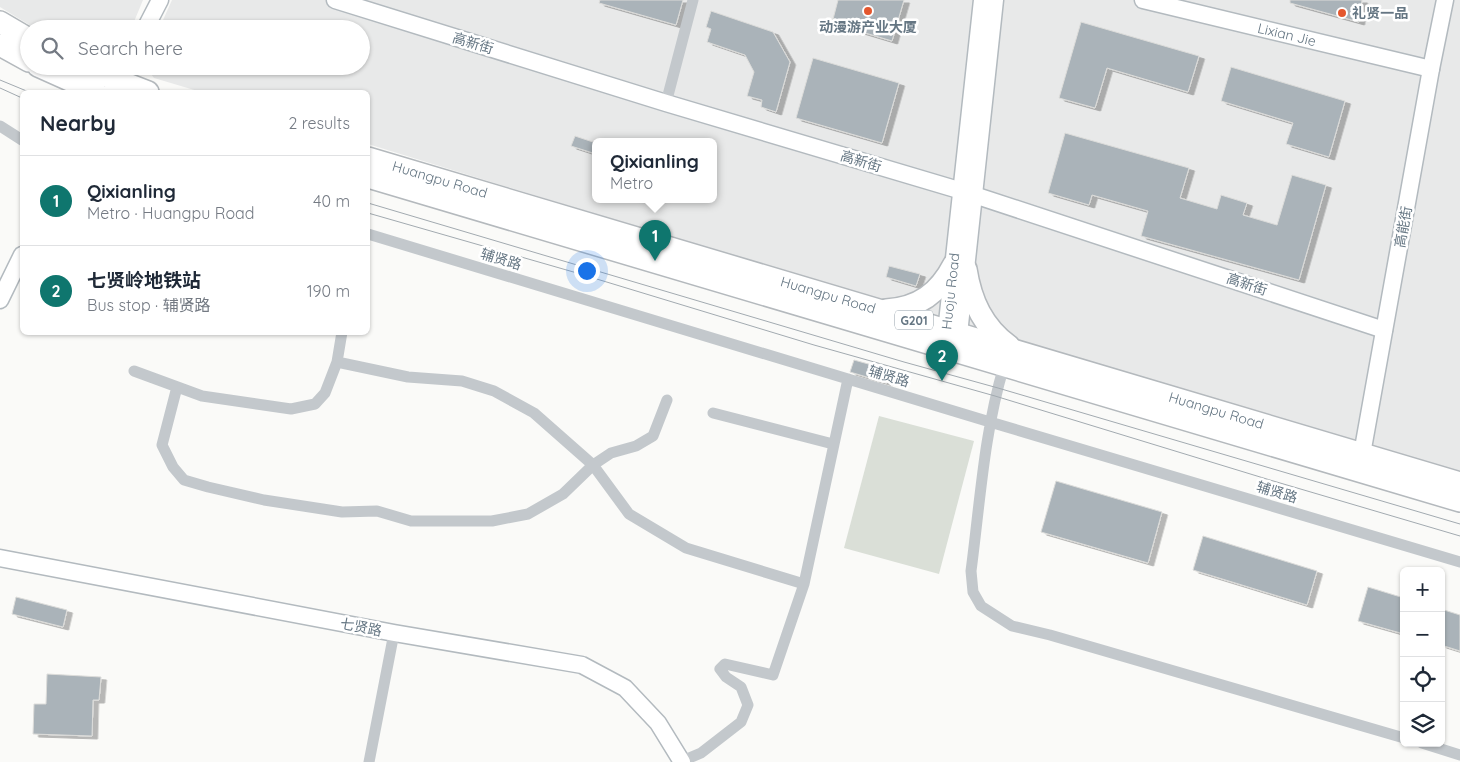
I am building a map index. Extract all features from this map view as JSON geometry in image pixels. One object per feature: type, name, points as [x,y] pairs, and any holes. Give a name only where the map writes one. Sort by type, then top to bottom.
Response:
[{"type":"highway","points":[[0,22],[20,34]]},
{"type":"highway","points":[[0,45],[20,56]]},
{"type":"highway","points":[[58,75],[92,90]]},
{"type":"highway","points":[[105,75],[143,90]]},
{"type":"highway","name":"Huangpu Road","points":[[370,159],[881,311],[950,338],[1010,358],[1460,501]]},
{"type":"highway","name":"Huangpu Road","points":[[370,178],[950,338]]},
{"type":"highway","points":[[881,311],[908,307],[921,301],[934,292],[960,267],[982,318],[1010,358]]},
{"type":"highway","name":"Huangpu Road","points":[[1010,358],[1362,454],[1460,483]]},
{"type":"street","points":[[150,20],[160,0]]},
{"type":"street","name":"高新街","points":[[335,0],[666,103],[968,193],[1384,330]]},
{"type":"street","points":[[666,103],[693,0]]},
{"type":"street","name":"Huoju Road","points":[[968,193],[982,0]]},
{"type":"street","name":"Huoju Road","points":[[950,338],[995,0]]},
{"type":"street","name":"Lixian Jie","points":[[1142,0],[1431,69]]},
{"type":"street","name":"高能街","points":[[1362,454],[1445,0]]},
{"type":"street","points":[[0,126],[20,139]]},
{"type":"street","name":"辅贤路","points":[[370,235],[1460,562]]},
{"type":"street","points":[[0,299],[20,259]]},
{"type":"street","points":[[134,371],[202,396],[291,410],[315,404],[325,393],[337,362],[342,335]]},
{"type":"street","points":[[1010,358],[995,396],[990,422],[971,571],[973,592],[981,606],[1012,626],[1050,635],[1400,737]]},
{"type":"street","points":[[337,362],[408,377],[462,381],[494,391],[534,413],[593,465],[630,514],[686,548],[804,584]]},
{"type":"street","points":[[682,762],[701,753],[741,722],[748,705],[741,687],[726,677],[720,669],[725,664],[773,675],[804,584],[848,379]]},
{"type":"street","points":[[177,387],[162,445],[173,468],[184,480],[264,500],[342,512],[378,511],[411,521],[492,521],[528,514],[563,494],[593,465],[611,453],[636,446],[653,436],[667,400]]},
{"type":"street","points":[[713,413],[834,444]]},
{"type":"street","name":"七贤路","points":[[0,558],[394,633],[582,665],[625,688],[658,723],[682,762]]},
{"type":"street","points":[[369,762],[394,633]]},
{"type":"street","points":[[1435,747],[1460,755]]},
{"type":"shaded area","points":[[0,0],[143,0],[135,20],[21,20],[0,7]]},
{"type":"shaded area","points":[[172,0],[1460,0],[1460,473],[918,313],[370,145],[370,90],[194,90],[154,78],[152,75],[370,75],[370,20],[163,20]]},
{"type":"shaded area","points":[[879,416],[974,441],[939,574],[844,548]]},
{"type":"building","points":[[600,0],[683,0],[676,25],[599,3]]},
{"type":"building","name":"动漫游产业大厦","points":[[838,0],[904,0],[892,41],[832,23]]},
{"type":"building","name":"礼贤一品","points":[[1290,0],[1362,0],[1359,22],[1290,3]]},
{"type":"building","points":[[711,11],[773,32],[790,62],[776,112],[761,107],[762,100],[747,96],[754,72],[745,55],[707,42],[711,29],[706,27]]},
{"type":"building","points":[[1081,22],[1199,56],[1188,92],[1107,68],[1095,108],[1059,98]]},
{"type":"building","points":[[813,58],[899,83],[882,143],[796,118]]},
{"type":"building","points":[[1231,67],[1345,101],[1329,157],[1286,144],[1293,123],[1221,101]]},
{"type":"building","points":[[1065,133],[1189,168],[1180,198],[1217,209],[1221,195],[1247,203],[1243,215],[1277,225],[1292,175],[1326,185],[1299,280],[1141,236],[1148,211],[1092,195],[1089,205],[1048,193]]},
{"type":"building","points":[[575,136],[592,142],[592,153],[571,146]]},
{"type":"building","points":[[889,266],[920,274],[916,286],[886,277]]},
{"type":"building","points":[[854,360],[890,370],[887,383],[850,372]]},
{"type":"building","points":[[1056,481],[1162,512],[1148,563],[1041,532]]},
{"type":"building","points":[[1203,536],[1317,571],[1307,605],[1193,570]]},
{"type":"building","points":[[1368,587],[1400,597],[1400,633],[1358,621]]},
{"type":"building","points":[[16,597],[67,610],[63,627],[12,614]]},
{"type":"building","points":[[1445,610],[1460,615],[1460,651],[1445,646]]},
{"type":"building","points":[[47,674],[101,677],[99,700],[93,700],[92,736],[33,734],[34,704],[46,704]]},
{"type":"tram line","points":[[0,80],[24,90]]},
{"type":"tram line","points":[[0,88],[20,97]]},
{"type":"tram line","points":[[370,204],[1460,524]]},
{"type":"tram line","points":[[370,214],[577,273],[814,345],[995,396],[1460,536]]},
{"type":"place","name":"动漫游产业大厦","points":[[868,11]]},
{"type":"place","name":"礼贤一品","points":[[1342,13]]},
{"type":"place","name":"Qixianling","points":[[655,261]]},
{"type":"place","name":"七贤岭地铁站","points":[[942,381]]}]
